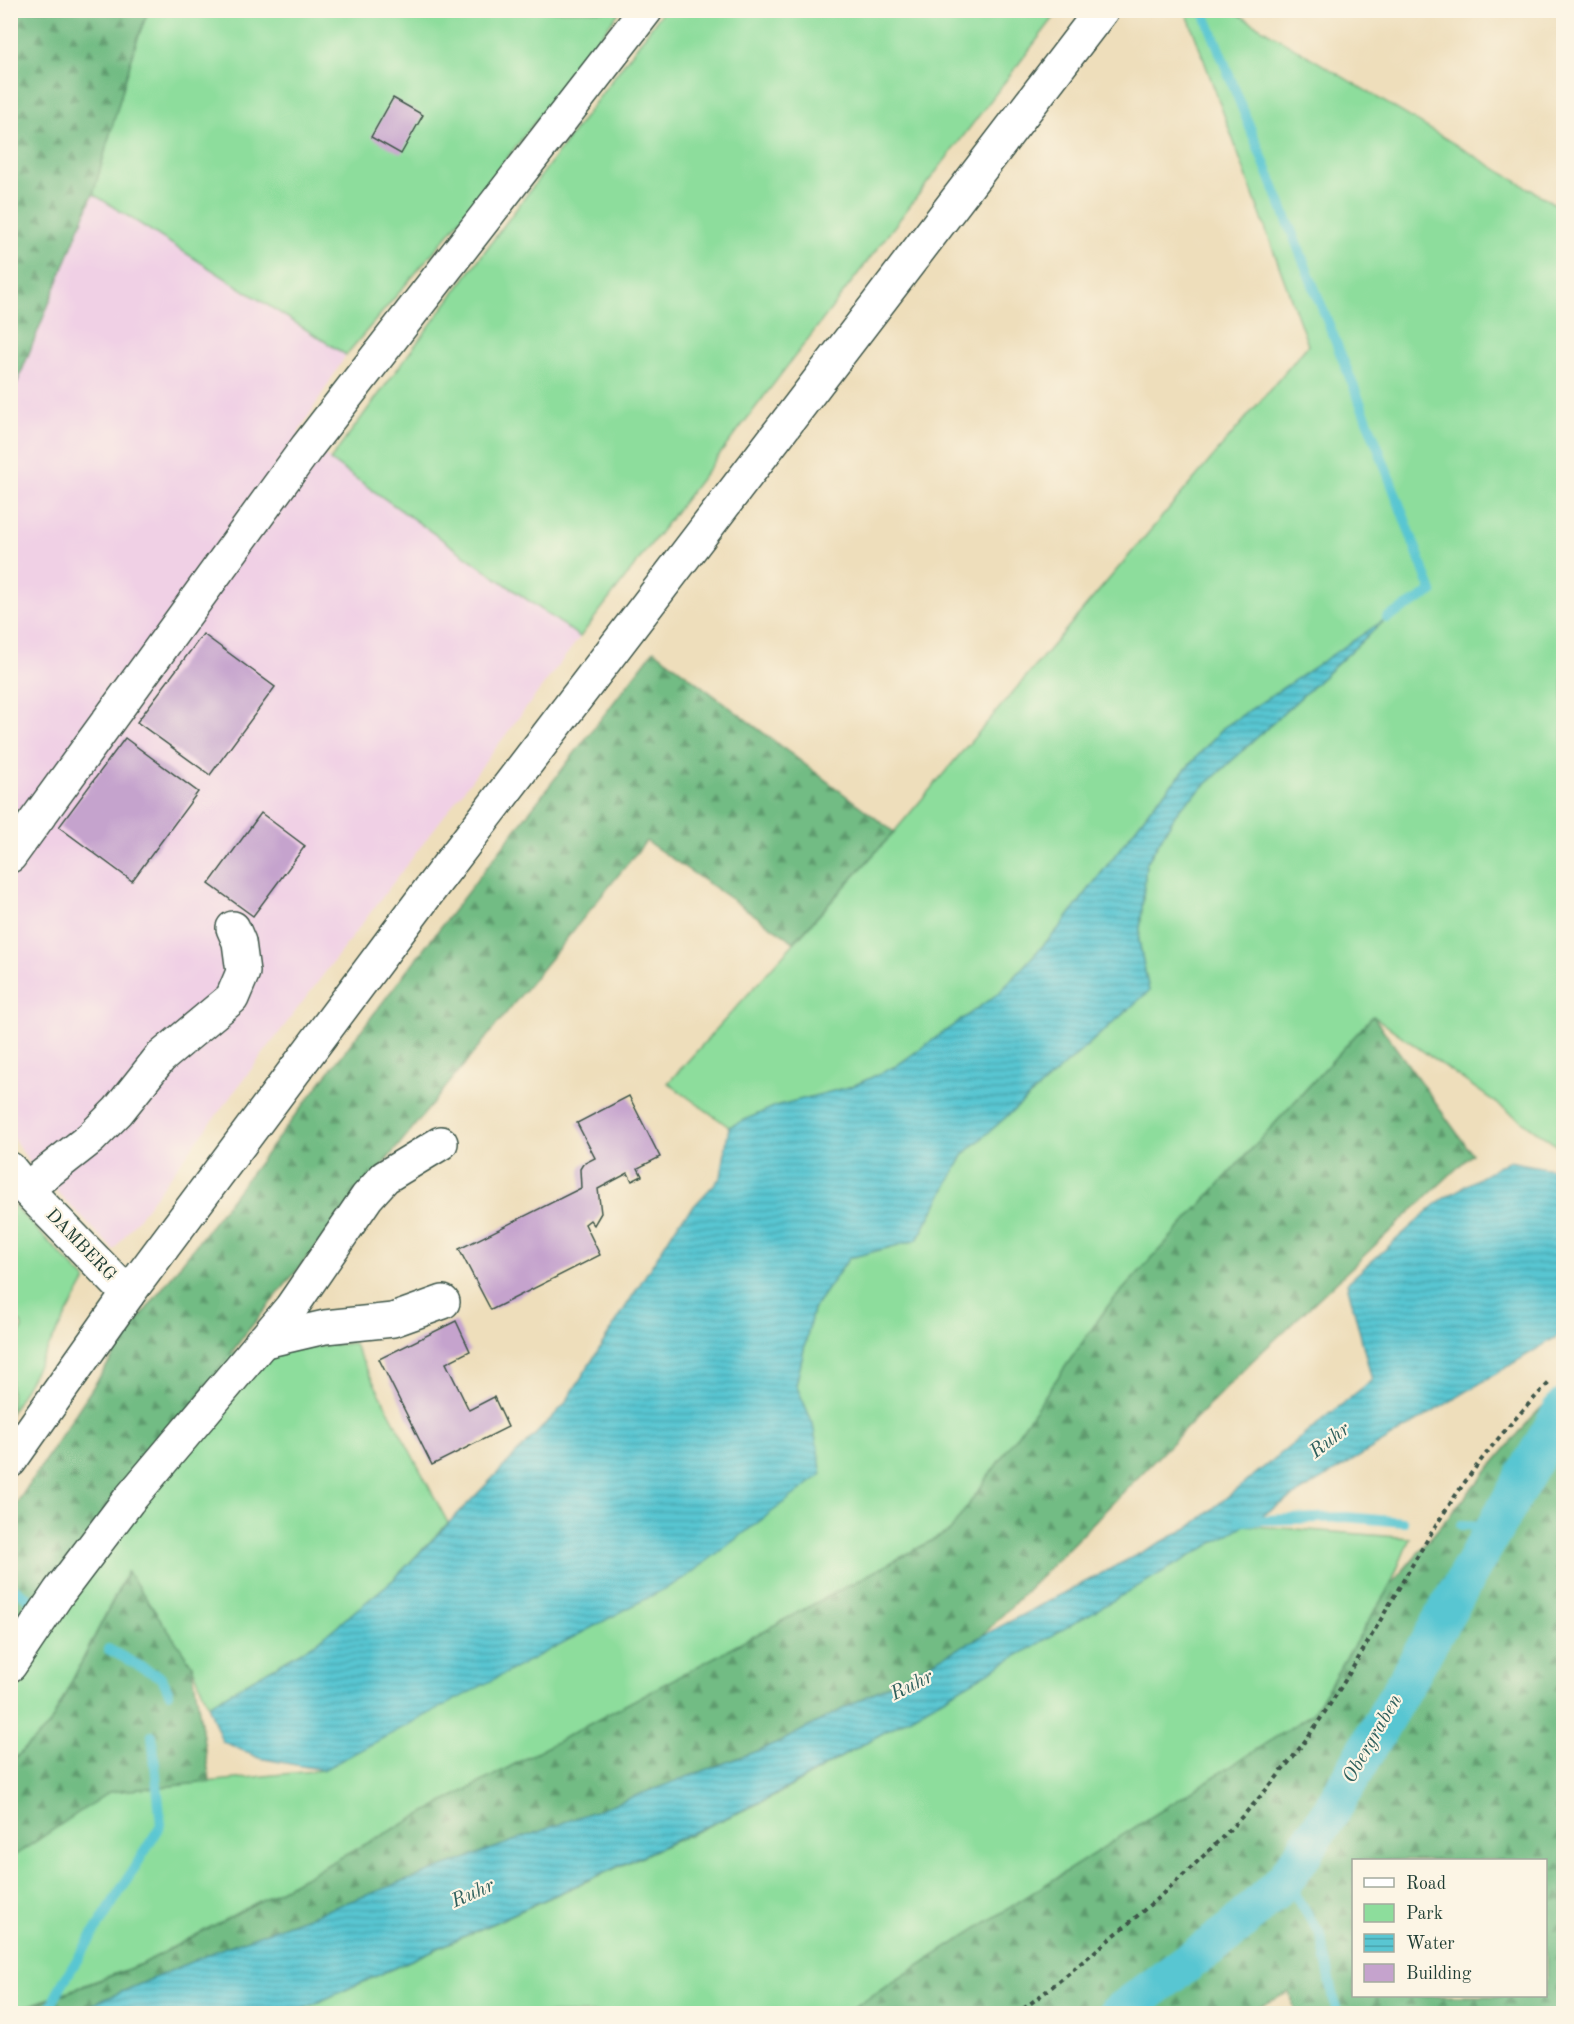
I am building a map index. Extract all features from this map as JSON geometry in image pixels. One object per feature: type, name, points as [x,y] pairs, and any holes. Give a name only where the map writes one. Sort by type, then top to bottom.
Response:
[{"type":"main road","points":[[10,856],[307,447],[646,10]]},
{"type":"main road","points":[[10,1461],[128,1294],[431,888],[1102,10]]},
{"type":"main road","points":[[18,1179],[91,1138],[118,1111],[160,1058],[232,998],[243,972],[240,949],[233,928]]},
{"type":"main road","points":[[10,1665],[59,1592],[128,1501],[291,1308],[339,1234],[385,1177],[441,1143]]},
{"type":"main road","name":"DAMBERG","points":[[18,1179],[128,1294]]},
{"type":"main road","points":[[261,1342],[325,1327],[393,1320],[443,1302]]},
{"type":"path","points":[[1016,2013],[1140,1914],[1192,1867],[1275,1781],[1311,1732],[1368,1645],[1444,1513],[1511,1422],[1549,1383]]},
{"type":"shaded area","points":[[93,194],[346,355],[298,433],[330,460],[580,637],[114,1250],[32,1166],[11,1135],[10,398]]},
{"type":"green space","points":[[11,10],[148,11],[135,46],[93,194],[11,398]]},
{"type":"green space","points":[[148,11],[620,11],[452,230],[346,355],[93,194],[135,46]]},
{"type":"green space","points":[[663,11],[1059,11],[580,637],[330,460]]},
{"type":"green space","points":[[1186,11],[1233,11],[1563,209],[1563,1140],[1556,1145],[1373,1016],[1108,1306],[950,1531],[142,1964],[11,2012],[11,1858],[109,1792],[323,1770],[813,1424],[796,1385],[813,1309],[849,1258],[917,1240],[964,1154],[1149,991],[1139,941],[1146,864],[1178,810],[1383,622],[1223,728],[1154,804],[1061,926],[999,993],[896,1066],[853,1086],[776,1106],[729,1127],[668,1083],[894,832],[1308,345]]},
{"type":"green space","points":[[654,650],[894,832],[794,942],[646,841],[246,1333],[11,1647],[11,1512],[131,1329]]},
{"type":"green space","points":[[1373,1016],[1472,1154],[1250,1363],[982,1636],[776,1744],[221,1949],[73,2013],[11,2014],[142,1964],[950,1531],[1108,1306]]},
{"type":"green space","points":[[11,1203],[86,1280],[11,1413],[11,1347],[22,1329],[21,1323],[11,1316]]},
{"type":"green space","points":[[353,1343],[448,1523],[393,1580],[316,1643],[208,1705],[192,1665],[127,1572],[49,1726],[11,1762],[10,1647],[230,1354]]},
{"type":"green space","points":[[1563,1386],[1563,2013],[1296,2013],[1289,1992],[1247,2013],[845,2013],[1312,1714],[1390,1586],[1533,1416]]},
{"type":"green space","points":[[1242,1525],[1410,1538],[1390,1586],[1312,1714],[845,2013],[300,2014],[299,2011],[771,1798]]},
{"type":"green space","points":[[128,1572],[192,1665],[210,1782],[109,1792],[11,1858],[11,1762],[49,1726]]},
{"type":"water","points":[[1387,618],[1178,810],[1146,864],[1139,941],[1149,991],[964,1154],[917,1240],[849,1258],[813,1309],[796,1385],[813,1424],[822,1474],[683,1579],[323,1770],[259,1758],[222,1741],[208,1705],[316,1643],[393,1580],[564,1405],[679,1222],[721,1177],[729,1127],[776,1106],[853,1086],[896,1066],[999,993],[1061,926],[1154,804],[1223,728]]},
{"type":"water","name":"Ruhr","points":[[1563,1160],[1563,1333],[1281,1504],[771,1797],[294,2013],[73,2013],[221,1949],[776,1744],[1190,1527],[1372,1380],[1347,1283],[1441,1200],[1508,1161],[1551,1169]]},
{"type":"building","points":[[393,98],[423,115],[401,154],[371,137]]},
{"type":"building","points":[[203,634],[275,687],[210,775],[137,722]]},
{"type":"building","points":[[125,738],[198,792],[132,881],[59,827]]},
{"type":"building","points":[[261,813],[305,846],[253,916],[209,884]]},
{"type":"building","points":[[629,1096],[660,1157],[638,1168],[642,1176],[632,1181],[628,1173],[598,1189],[601,1213],[594,1225],[590,1220],[585,1224],[600,1255],[491,1310],[459,1249],[581,1188],[580,1169],[583,1164],[595,1158],[577,1123]]},
{"type":"building","points":[[456,1321],[470,1351],[446,1363],[469,1410],[494,1397],[508,1427],[432,1465],[379,1359]]},
{"type":"waterway","points":[[1203,10],[1377,445],[1432,592],[1387,618]]},
{"type":"waterway","name":"Obergraben","points":[[1117,2014],[1230,1932],[1285,1880],[1333,1808],[1564,1408]]},
{"type":"waterway","points":[[1239,1521],[1345,1517],[1403,1522]]},
{"type":"waterway","points":[[1461,1525],[1495,1526]]},
{"type":"waterway","points":[[10,1585],[29,1599]]},
{"type":"waterway","points":[[108,1649],[162,1678],[169,1693]]},
{"type":"waterway","points":[[47,2014],[62,1984],[161,1825],[152,1735]]},
{"type":"waterway","points":[[1285,1880],[1321,1935],[1337,2014]]}]
